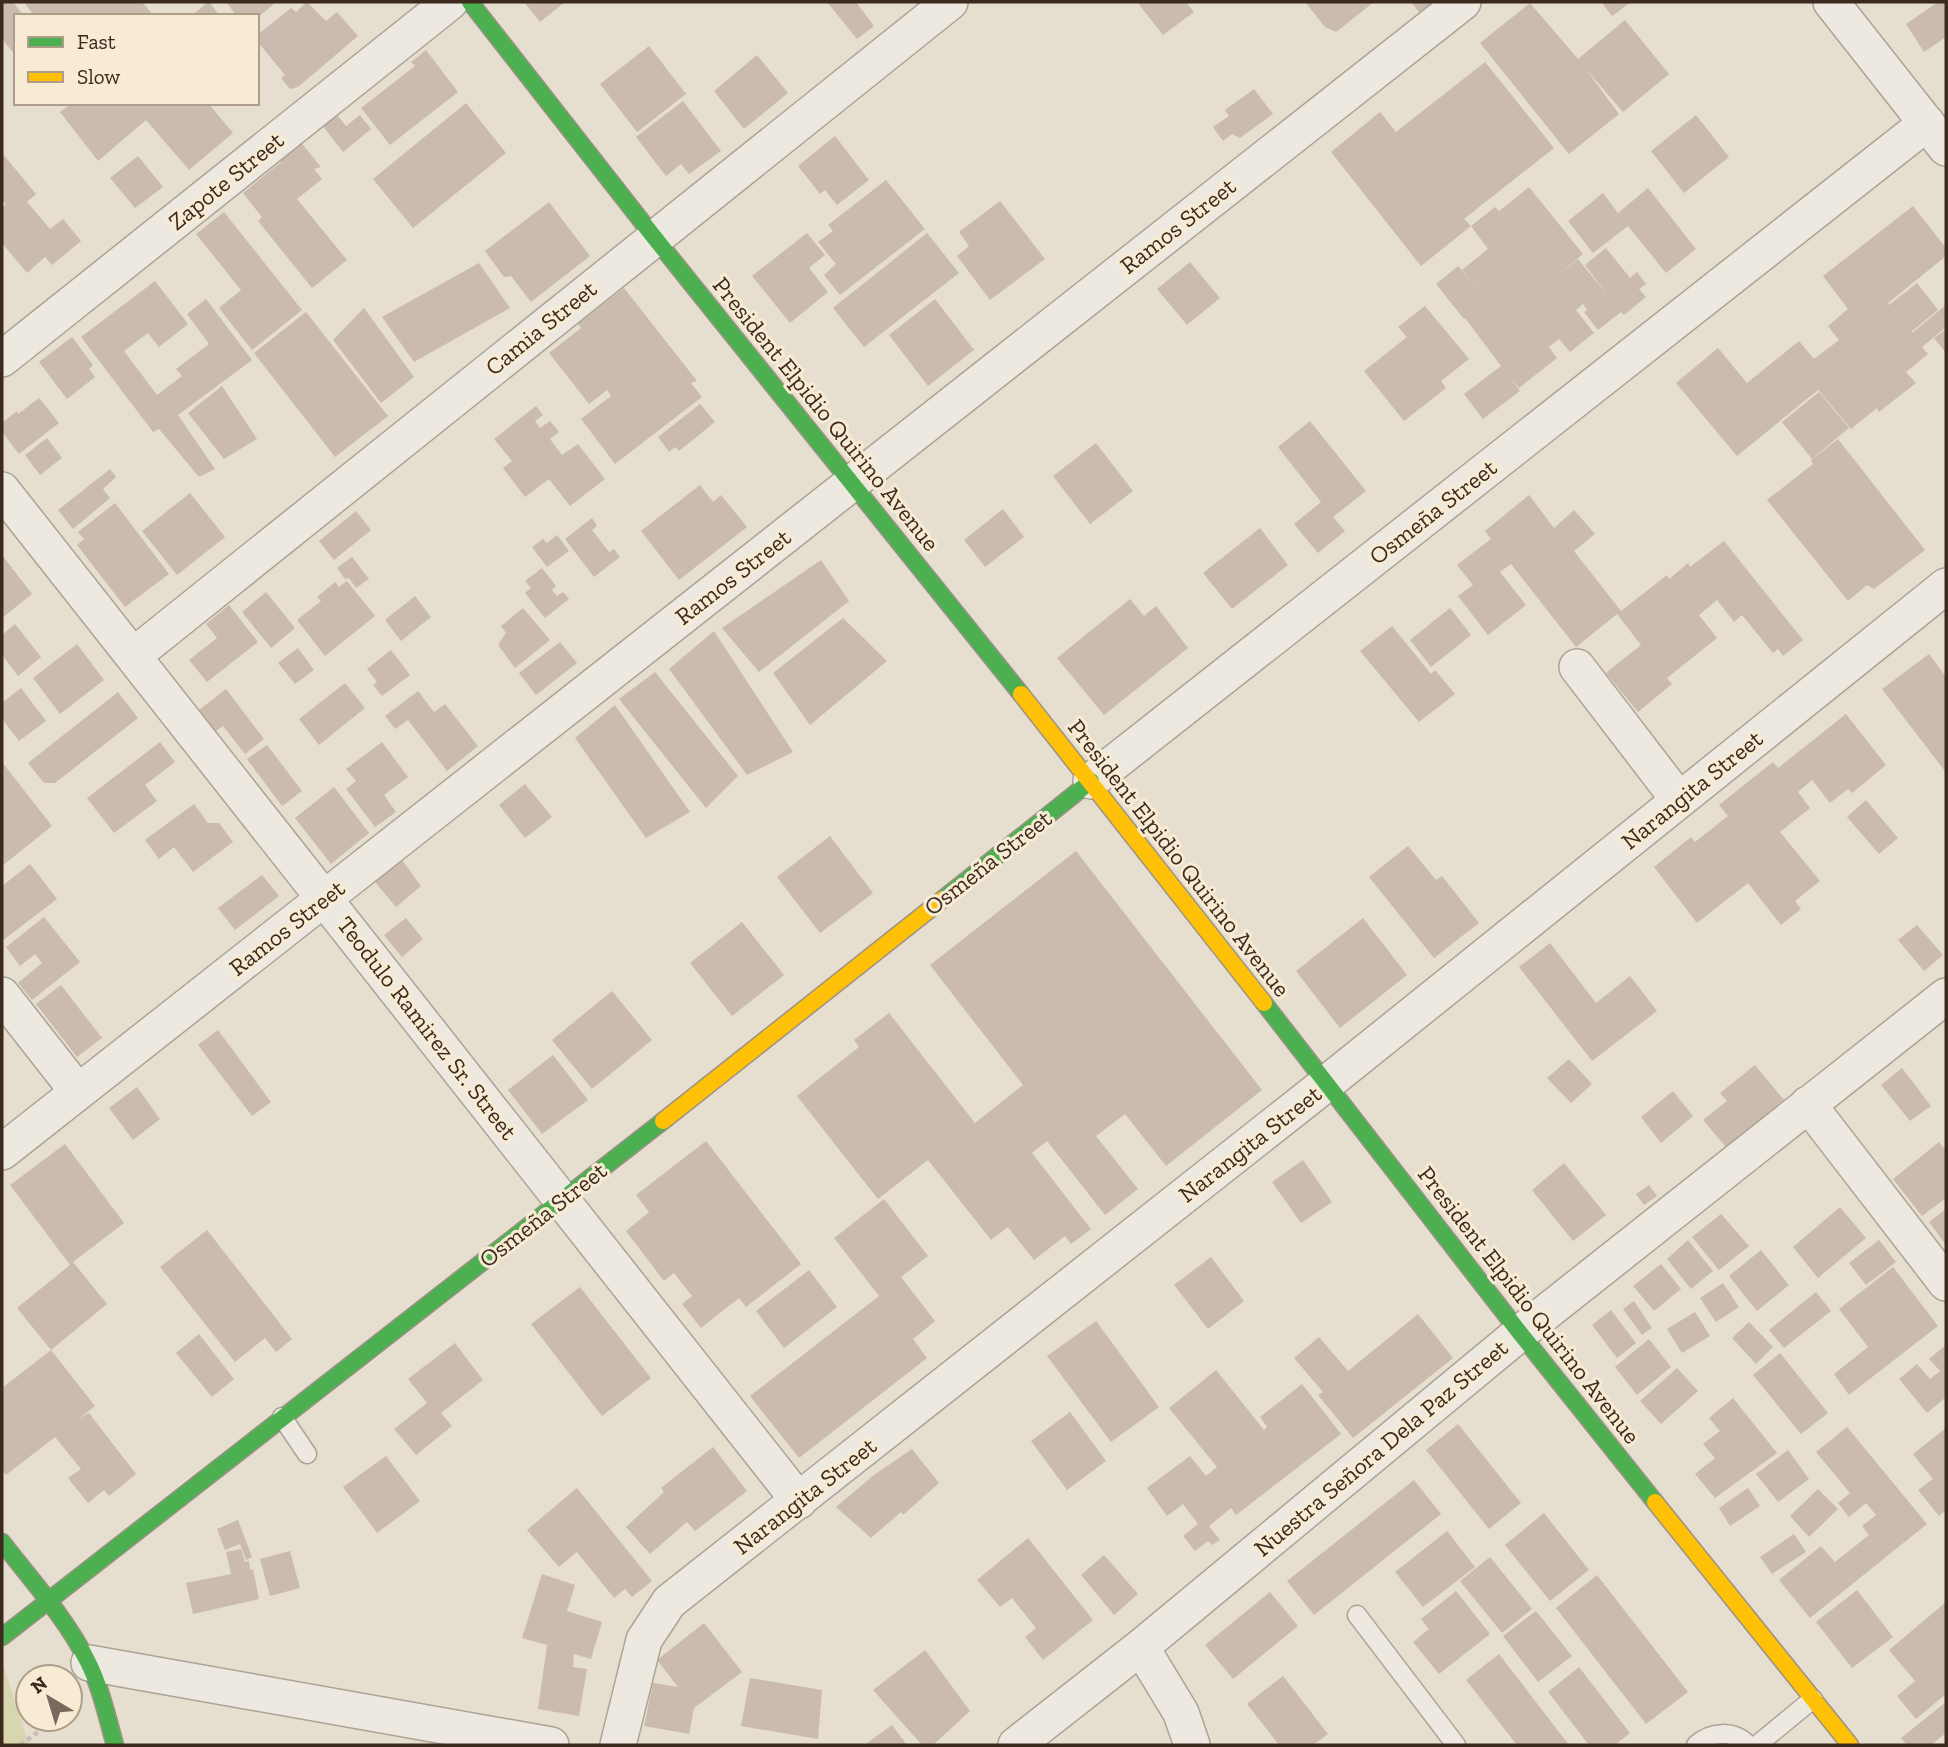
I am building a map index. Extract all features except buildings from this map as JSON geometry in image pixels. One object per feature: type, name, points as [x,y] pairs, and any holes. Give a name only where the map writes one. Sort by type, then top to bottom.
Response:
[{"type":"street","name":"Zapote Street","points":[[2,359],[450,2]]},
{"type":"street","name":"President Elpidio Quirino Avenue","points":[[470,2],[654,237],[1091,781],[1520,1333],[1850,1745]]},
{"type":"street","name":"Camia Street","points":[[134,656],[950,2]]},
{"type":"street","name":"Ramos Street","points":[[2,1152],[1463,2]]},
{"type":"street","points":[[1831,2],[1936,136]]},
{"type":"street","name":"Osmeña Street","points":[[2,1637],[564,1200],[1091,781],[1936,136]]},
{"type":"street","name":"Teodulo Ramirez Sr. Street","points":[[2,490],[800,1501]]},
{"type":"street","name":"Narangita Street","points":[[618,1745],[644,1640],[669,1602],[685,1588],[800,1501],[1327,1083],[1946,586]]},
{"type":"street","points":[[1577,667],[1679,800]]},
{"type":"street","points":[[2,995],[78,1092]]},
{"type":"street","name":"Nuestra Señora Dela Paz Street","points":[[1016,1745],[1141,1647],[1520,1333],[1946,996]]},
{"type":"street","points":[[1808,1104],[1946,1283]]},
{"type":"street","points":[[2,1542],[47,1600],[89,1664],[115,1745]]},
{"type":"street","points":[[1141,1647],[1181,1713],[1192,1745]]},
{"type":"street","points":[[89,1664],[551,1745]]},
{"type":"lane","points":[[282,1417],[307,1454]]},
{"type":"lane","points":[[1357,1615],[1456,1745]]},
{"type":"lane","points":[[1757,1745],[1813,1699]]},
{"type":"lane","points":[[1696,1745],[1713,1734],[1727,1734],[1741,1738],[1748,1745]]},
{"type":"path","points":[[20,1745],[37,1733]]},
{"type":"shaded area","points":[[3,1665],[14,1699],[14,1733],[25,1733],[29,1745],[2,1745]]},
{"type":"traffic: fast","points":[[470,2],[654,237],[1021,694]]},
{"type":"traffic: fast","points":[[943,899],[1091,781]]},
{"type":"traffic: fast","points":[[1264,1003],[1655,1502]]},
{"type":"traffic: fast","points":[[2,1637],[663,1121]]},
{"type":"traffic: fast","points":[[2,1542],[70,1630],[88,1662],[97,1682],[115,1745]]},
{"type":"traffic: slow","points":[[1021,694],[1264,1003]]},
{"type":"traffic: slow","points":[[663,1121],[943,899]]},
{"type":"traffic: slow","points":[[1655,1502],[1850,1745]]}]
